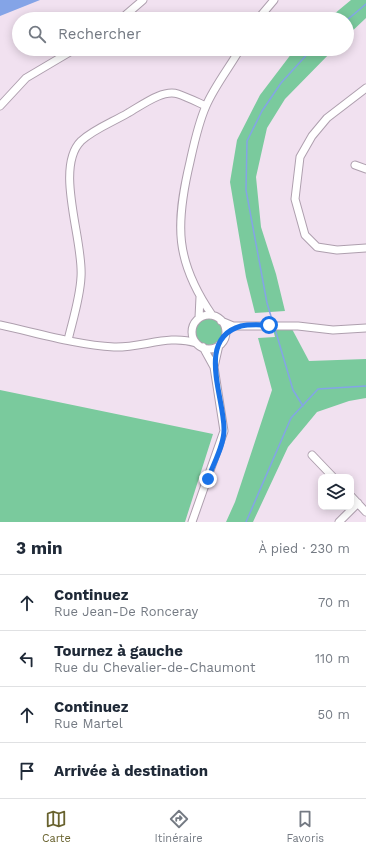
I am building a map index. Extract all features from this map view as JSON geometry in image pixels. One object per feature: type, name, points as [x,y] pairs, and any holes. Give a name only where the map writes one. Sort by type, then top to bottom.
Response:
[{"type":"street","points":[[128,12],[143,0]]},
{"type":"street","points":[[264,12],[274,0]]},
{"type":"street","points":[[0,106],[26,78],[63,56]]},
{"type":"street","points":[[236,56],[206,106],[192,152],[179,220],[182,252],[189,273],[200,297],[212,315],[230,325],[294,326],[333,330],[366,328]]},
{"type":"street","points":[[366,88],[327,118],[312,136],[300,157],[295,199],[305,235],[317,247],[337,250],[366,248]]},
{"type":"street","points":[[68,340],[78,301],[81,277],[81,258],[70,190],[69,170],[73,154],[81,142],[94,132],[163,94],[177,94],[206,106]]},
{"type":"street","points":[[355,165],[366,169]]},
{"type":"street","points":[[196,343],[192,335],[193,328],[199,318],[200,297]]},
{"type":"street","points":[[199,318],[212,315]]},
{"type":"street","points":[[221,321],[225,330],[224,337]]},
{"type":"street","points":[[0,325],[68,340],[116,347],[176,338],[193,328]]},
{"type":"street","points":[[214,367],[219,344],[224,337],[242,326]]},
{"type":"street","points":[[176,338],[196,343],[204,347],[212,348],[219,344]]},
{"type":"street","points":[[192,522],[223,437],[224,423],[214,367],[204,347]]},
{"type":"street","points":[[312,455],[330,474]]},
{"type":"street","points":[[354,499],[366,512]]},
{"type":"street","points":[[339,522],[358,503]]},
{"type":"green space","points":[[351,0],[366,0],[366,18],[354,29],[354,12],[336,12]]},
{"type":"green space","points":[[290,56],[327,56],[285,99],[267,128],[256,177],[261,227],[276,274],[285,311],[255,313],[246,277],[230,182],[237,140],[260,95]]},
{"type":"green space","points":[[208,317],[218,321],[222,331],[218,341],[208,345],[198,341],[194,331],[198,321]]},
{"type":"green space","points":[[273,329],[292,329],[309,361],[366,359],[366,398],[349,401],[317,412],[288,447],[253,522],[226,522],[235,502],[272,390],[258,338],[275,337]]},
{"type":"green space","points":[[0,390],[213,434],[185,522],[0,522]]},
{"type":"water","points":[[0,0],[40,0],[0,16]]},
{"type":"waterway","points":[[354,14],[366,4]]},
{"type":"waterway","points":[[273,323],[267,303],[246,190],[247,141],[262,111],[281,83],[306,56]]},
{"type":"waterway","points":[[275,329],[293,390],[303,406]]},
{"type":"waterway","points":[[246,522],[291,418],[318,389],[366,386]]},
{"type":"route","points":[[208,479],[224,431],[224,423],[214,367],[219,344],[230,332],[242,326],[269,325]]}]
